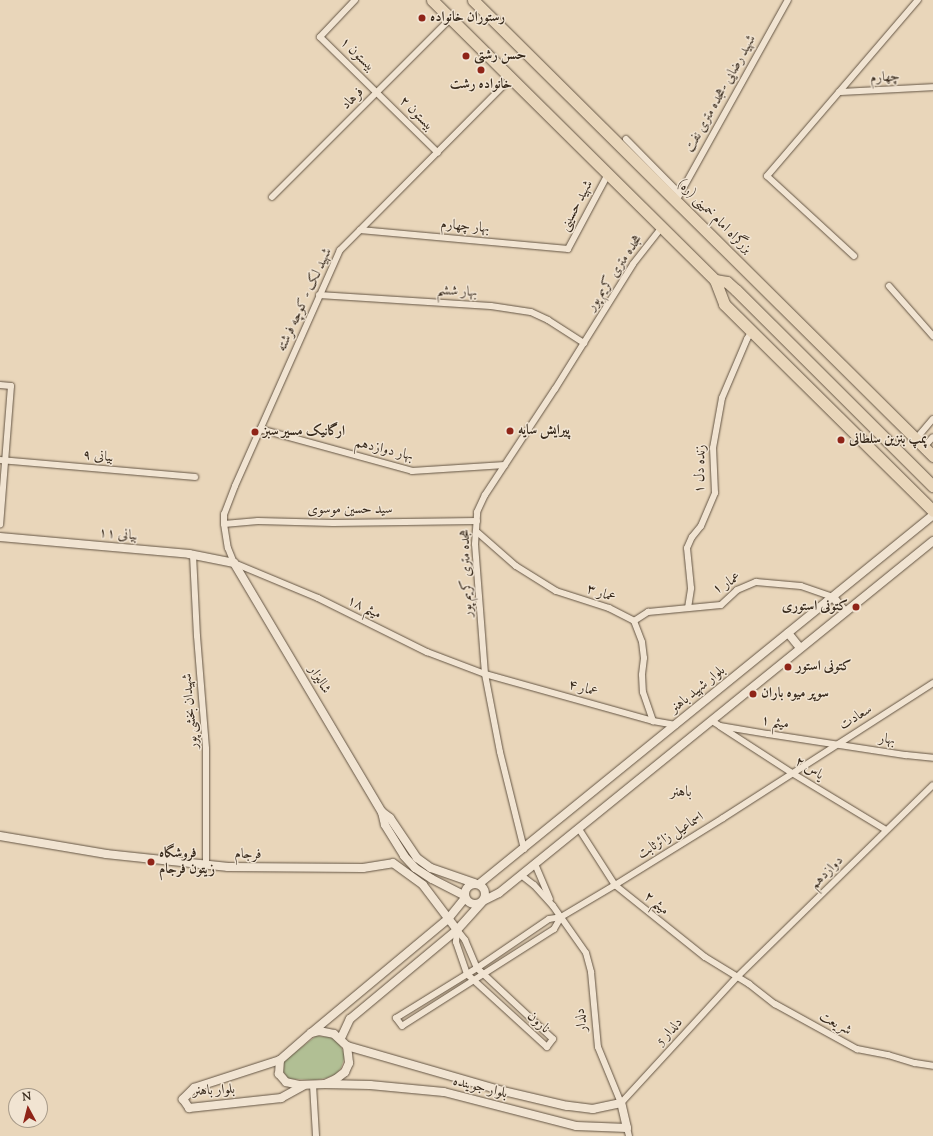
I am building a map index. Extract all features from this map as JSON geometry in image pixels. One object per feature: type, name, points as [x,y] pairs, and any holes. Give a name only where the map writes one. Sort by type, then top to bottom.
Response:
[{"type":"highway","points":[[432,0],[715,280],[724,303],[928,501],[933,511]]},
{"type":"highway","name":"بزرگراه امام خمینی (ره)","points":[[473,0],[678,197],[933,456]]},
{"type":"highway","points":[[715,280],[727,282],[736,290],[933,486]]},
{"type":"street","name":"بیستون ۱","points":[[356,0],[320,37],[377,92]]},
{"type":"street","name":"شهید رضایی -هجده متری نفت","points":[[678,197],[788,0]]},
{"type":"street","points":[[854,256],[767,176],[918,0]]},
{"type":"street","name":"فرهاد","points":[[272,197],[451,18]]},
{"type":"street","name":"شهید لک - کوچه فرشته","points":[[234,563],[228,548],[224,524],[227,507],[340,250],[511,78]]},
{"type":"street","name":"چهارم","points":[[839,92],[933,87]]},
{"type":"street","name":"بیستون ۲","points":[[377,92],[438,153]]},
{"type":"street","points":[[626,139],[678,197]]},
{"type":"street","name":"شهید حسینی","points":[[568,249],[608,174]]},
{"type":"street","name":"هجده متری کریم پور","points":[[524,849],[500,752],[485,674],[475,544],[477,512],[485,495],[584,343],[633,264],[662,227]]},
{"type":"street","name":"بهار چهارم","points":[[360,230],[568,249]]},
{"type":"street","points":[[890,286],[933,336]]},
{"type":"street","name":"بهار ششم","points":[[319,295],[491,306],[531,312],[548,320],[584,343]]},
{"type":"street","name":"زنده دل ۱","points":[[688,608],[692,588],[687,548],[692,537],[701,526],[715,493],[713,448],[722,398],[747,339],[752,331]]},
{"type":"street","points":[[0,385],[11,386],[2,460],[0,525]]},
{"type":"street","points":[[920,443],[933,419]]},
{"type":"street","name":"بهار دوازدهم","points":[[260,429],[412,471],[505,466]]},
{"type":"street","points":[[920,443],[933,437]]},
{"type":"street","name":"بیانی ۹","points":[[2,460],[194,477]]},
{"type":"street","name":"بلوار شهید باهنر","points":[[477,884],[524,849],[933,515]]},
{"type":"street","name":"سید حسین موسوی","points":[[224,524],[258,521],[333,523],[477,521]]},
{"type":"street","name":"عمار ۳","points":[[476,532],[516,566],[556,591],[609,608],[634,621]]},
{"type":"street","name":"بیانی ۱۱","points":[[0,537],[193,555],[234,563]]},
{"type":"street","points":[[465,897],[473,904],[499,894],[933,541]]},
{"type":"street","name":"شهیدان بخشی پور","points":[[193,555],[197,636],[206,753],[206,865]]},
{"type":"street","name":"میثم ۱۸","points":[[234,563],[318,598],[427,652],[485,674]]},
{"type":"street","name":"شالیزار","points":[[234,563],[382,812],[385,825],[404,856],[415,868],[465,897]]},
{"type":"street","name":"عمار ۱","points":[[634,621],[648,612],[721,605],[737,590],[756,582],[801,586],[833,597]]},
{"type":"street","points":[[833,597],[845,612]]},
{"type":"street","points":[[634,621],[642,642],[644,658],[643,692],[653,721]]},
{"type":"street","points":[[788,633],[800,648]]},
{"type":"street","name":"عمار ۴","points":[[485,674],[653,721],[676,725]]},
{"type":"street","name":"سعادت","points":[[792,773],[933,683]]},
{"type":"street","name":"میثم ۱","points":[[712,721],[720,726],[837,744]]},
{"type":"street","name":"یاس ۲","points":[[720,726],[792,773],[886,830]]},
{"type":"street","name":"بهار","points":[[837,744],[933,758]]},
{"type":"street","name":"اسماعیل زائرثابت","points":[[561,918],[792,773]]},
{"type":"street","name":"دوازدهم","points":[[737,977],[933,785]]},
{"type":"street","name":"شالیزار","points":[[382,812],[390,818],[417,858],[431,868],[477,884]]},
{"type":"street","name":"میثم ۲","points":[[578,829],[615,885],[675,935],[705,957],[737,977]]},
{"type":"street","name":"فرجام","points":[[0,836],[106,854],[247,868],[363,868],[393,863]]},
{"type":"street","points":[[412,851],[393,863],[422,885],[457,930]]},
{"type":"street","points":[[535,864],[553,906]]},
{"type":"street","points":[[522,875],[534,885],[553,906]]},
{"type":"street","points":[[311,1033],[326,1032],[341,1038],[347,1046],[349,1062],[345,1072],[336,1079],[325,1084],[292,1084],[282,1079],[279,1074],[280,1060],[311,1033],[448,919],[465,897],[465,890],[469,885],[477,884],[486,891],[483,901],[457,930],[350,1019],[341,1038]]},
{"type":"street","name":"دلدار","points":[[553,906],[586,953],[591,972],[598,1047],[621,1103],[628,1132]]},
{"type":"street","points":[[561,918],[554,929],[402,1026],[396,1018],[477,968],[549,919],[561,918]]},
{"type":"street","name":"نارون","points":[[457,930],[465,940],[477,968],[553,1039],[547,1047],[467,974],[456,942],[457,930]]},
{"type":"street","name":"شریعت","points":[[737,977],[775,1004],[857,1050],[888,1055],[915,1063],[933,1066]]},
{"type":"street","name":"دلدار 5","points":[[621,1103],[737,977]]},
{"type":"street","name":"بلوار جوینده","points":[[347,1046],[503,1091],[567,1106],[593,1109],[621,1103]]},
{"type":"street","name":"بلوار باهنر","points":[[280,1060],[194,1088],[183,1099],[189,1108],[273,1099],[280,1098],[304,1085]]},
{"type":"street","name":"بلوار جوینده","points":[[325,1084],[370,1085],[444,1092],[576,1126],[628,1132]]},
{"type":"street","points":[[313,1085],[316,1136]]},
{"type":"green space","points":[[316,1036],[329,1037],[339,1042],[345,1056],[341,1068],[336,1074],[327,1078],[315,1080],[288,1079],[283,1071],[284,1061]]},
{"type":"place","name":"رستوران خانواده","points":[[422,18]]},
{"type":"place","name":"حسن رشتی","points":[[466,56]]},
{"type":"place","name":"خانواده رشت","points":[[481,70]]},
{"type":"place","name":"پیرایش سایه","points":[[510,431]]},
{"type":"place","name":"ارگانیک مسیر سبز","points":[[255,432]]},
{"type":"place","name":"پمپ بنزین سلطانی","points":[[841,440]]},
{"type":"place","name":"کتونی استوری","points":[[856,607]]},
{"type":"place","name":"کتونی استور","points":[[788,667]]},
{"type":"place","name":"سوپر میوه باران","points":[[753,694]]},
{"type":"place","name":"فروشگاه زیتون فرجام","points":[[151,862]]},
{"type":"district","name":"باهنر","points":[[681,793]]}]
